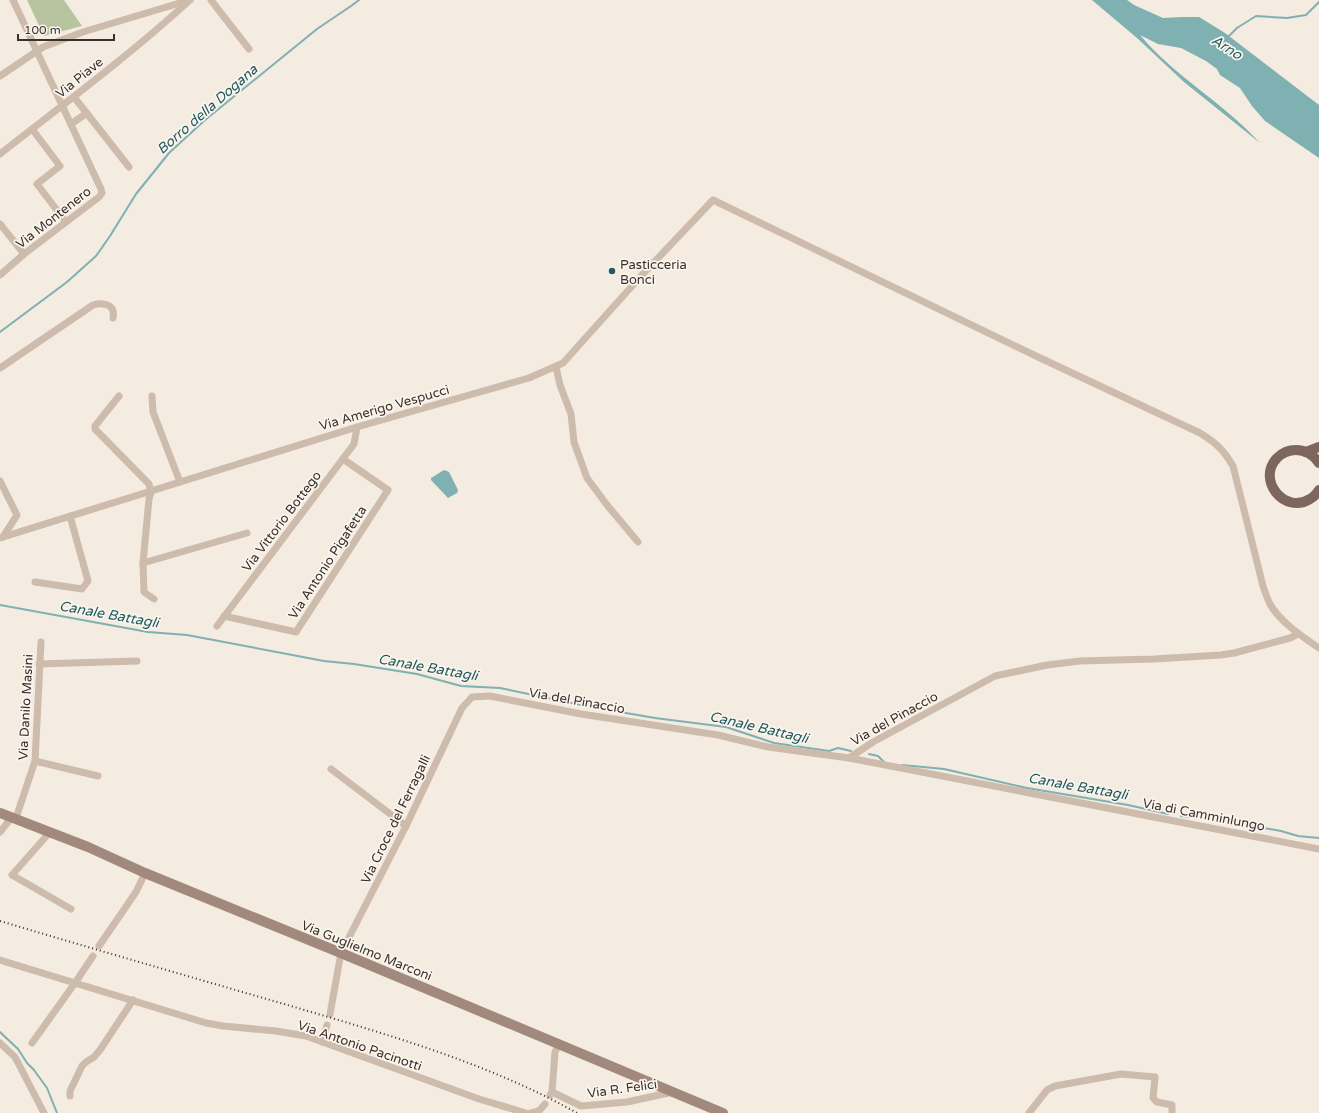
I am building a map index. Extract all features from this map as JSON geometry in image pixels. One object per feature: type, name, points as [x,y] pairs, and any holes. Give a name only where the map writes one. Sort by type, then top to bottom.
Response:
[{"type":"main road","points":[[1306,452],[1319,447]]},
{"type":"main road","points":[[1319,460],[1306,452],[1297,450],[1288,451],[1280,455],[1270,470],[1272,487],[1277,495],[1284,500],[1293,503],[1315,501],[1319,490]]},
{"type":"street","name":"Via Montenero","points":[[0,275],[24,254],[99,197],[102,193],[13,0]]},
{"type":"street","points":[[0,76],[43,47],[83,32],[190,0]]},
{"type":"street","name":"Via Piave","points":[[0,154],[74,97],[173,16],[190,0]]},
{"type":"street","points":[[211,0],[248,48]]},
{"type":"street","points":[[74,97],[130,167]]},
{"type":"street","points":[[71,124],[87,113]]},
{"type":"street","points":[[32,129],[60,166],[37,184],[66,222]]},
{"type":"street","name":"Via Amerigo Vespucci","points":[[2,538],[357,427],[529,378],[556,367],[563,363],[641,276],[713,200],[1036,356],[1200,433],[1217,444],[1227,455],[1233,466],[1263,586],[1270,604],[1276,613],[1298,634]]},
{"type":"street","points":[[0,224],[24,254]]},
{"type":"street","points":[[0,368],[93,305],[100,303],[108,305],[112,308],[114,315],[113,318]]},
{"type":"street","points":[[556,367],[560,385],[571,414],[574,442],[588,478],[607,505],[638,542]]},
{"type":"street","points":[[119,396],[94,429],[149,484],[151,492],[149,499],[143,563],[144,592],[154,599]]},
{"type":"street","points":[[152,396],[153,412],[180,482]]},
{"type":"street","name":"Via Vittorio Bottego","points":[[217,626],[354,444],[357,427]]},
{"type":"street","name":"Via Antonio Pigafetta","points":[[224,616],[296,632],[388,490],[343,459]]},
{"type":"street","points":[[0,481],[18,514],[2,538]]},
{"type":"street","points":[[35,582],[82,589],[88,581],[70,516]]},
{"type":"street","points":[[143,563],[247,533]]},
{"type":"street","points":[[1298,634],[1319,648]]},
{"type":"street","name":"Via del Pinaccio","points":[[472,696],[490,696],[582,714],[718,735],[768,747],[849,758],[872,742],[995,676],[1047,665],[1080,661],[1220,655],[1234,653],[1290,638],[1298,634]]},
{"type":"street","name":"Via Danilo Masini","points":[[14,818],[35,761],[40,642]]},
{"type":"street","points":[[39,664],[138,661]]},
{"type":"street","name":"Via Croce del Ferragalli","points":[[330,1014],[341,953],[406,826],[462,708],[472,696]]},
{"type":"street","name":"Via di Camminlungo","points":[[849,758],[1319,849]]},
{"type":"street","points":[[35,761],[98,776]]},
{"type":"street","points":[[331,769],[406,826]]},
{"type":"street","name":"Via Guglielmo Marconi","points":[[0,813],[50,832],[145,873],[341,953],[723,1113]]},
{"type":"street","points":[[0,832],[14,818]]},
{"type":"street","points":[[50,832],[12,874],[71,909]]},
{"type":"street","points":[[99,946],[136,892],[145,873]]},
{"type":"street","points":[[32,1043],[93,956]]},
{"type":"street","name":"Via Antonio Pacinotti","points":[[0,960],[211,1024],[244,1029],[276,1031],[306,1036],[479,1099],[526,1113]]},
{"type":"street","points":[[70,1096],[70,1090],[82,1066],[94,1057],[100,1050],[133,1000]]},
{"type":"street","points":[[322,1042],[327,1025]]},
{"type":"street","points":[[0,1043],[14,1057],[44,1113]]},
{"type":"street","name":"Via R. Felici","points":[[559,1044],[555,1052],[551,1093],[581,1106],[627,1102],[673,1092]]},
{"type":"street","points":[[1029,1113],[1047,1090],[1055,1086],[1121,1074],[1154,1077],[1154,1098],[1157,1102],[1172,1105],[1172,1113]]},
{"type":"street","points":[[531,1113],[539,1111],[545,1104]]},
{"type":"green space","points":[[27,0],[64,0],[82,26],[44,36]]},
{"type":"water","name":"Arno","points":[[1092,0],[1127,0],[1134,5],[1163,18],[1199,17],[1225,33],[1319,105],[1319,158],[1265,121],[1252,106],[1240,88],[1220,75],[1217,69],[1206,61],[1181,48],[1158,44],[1140,35],[1168,64],[1231,115],[1260,143],[1184,82],[1137,38]]},
{"type":"water","points":[[444,470],[449,472],[458,490],[457,493],[448,498],[431,480],[431,478]]},
{"type":"waterway","name":"Borro della Dogana","points":[[0,332],[67,282],[96,256],[136,194],[169,153],[205,120],[317,29],[359,0]]},
{"type":"waterway","name":"Arno","points":[[1227,38],[1237,28],[1256,16],[1287,18],[1306,15],[1319,2]]},
{"type":"waterway","name":"Canale Battagli","points":[[0,605],[148,632],[187,635],[324,661],[417,674],[461,686],[500,688],[591,707],[655,718],[726,727],[774,743],[829,751],[838,748],[851,751]]},
{"type":"waterway","name":"Canale Battagli","points":[[869,754],[878,756],[884,762]]},
{"type":"waterway","name":"Canale Battagli","points":[[902,765],[944,769],[1027,788],[1128,805],[1168,814]]},
{"type":"waterway","name":"Canale Battagli","points":[[1181,816],[1231,821],[1298,836],[1319,838]]},
{"type":"waterway","points":[[0,1032],[18,1049],[47,1088],[57,1113]]},
{"type":"railway","points":[[0,921],[401,1039],[509,1079],[577,1113]]},
{"type":"place","name":"Pasticceria Bonci","points":[[612,271]]}]
